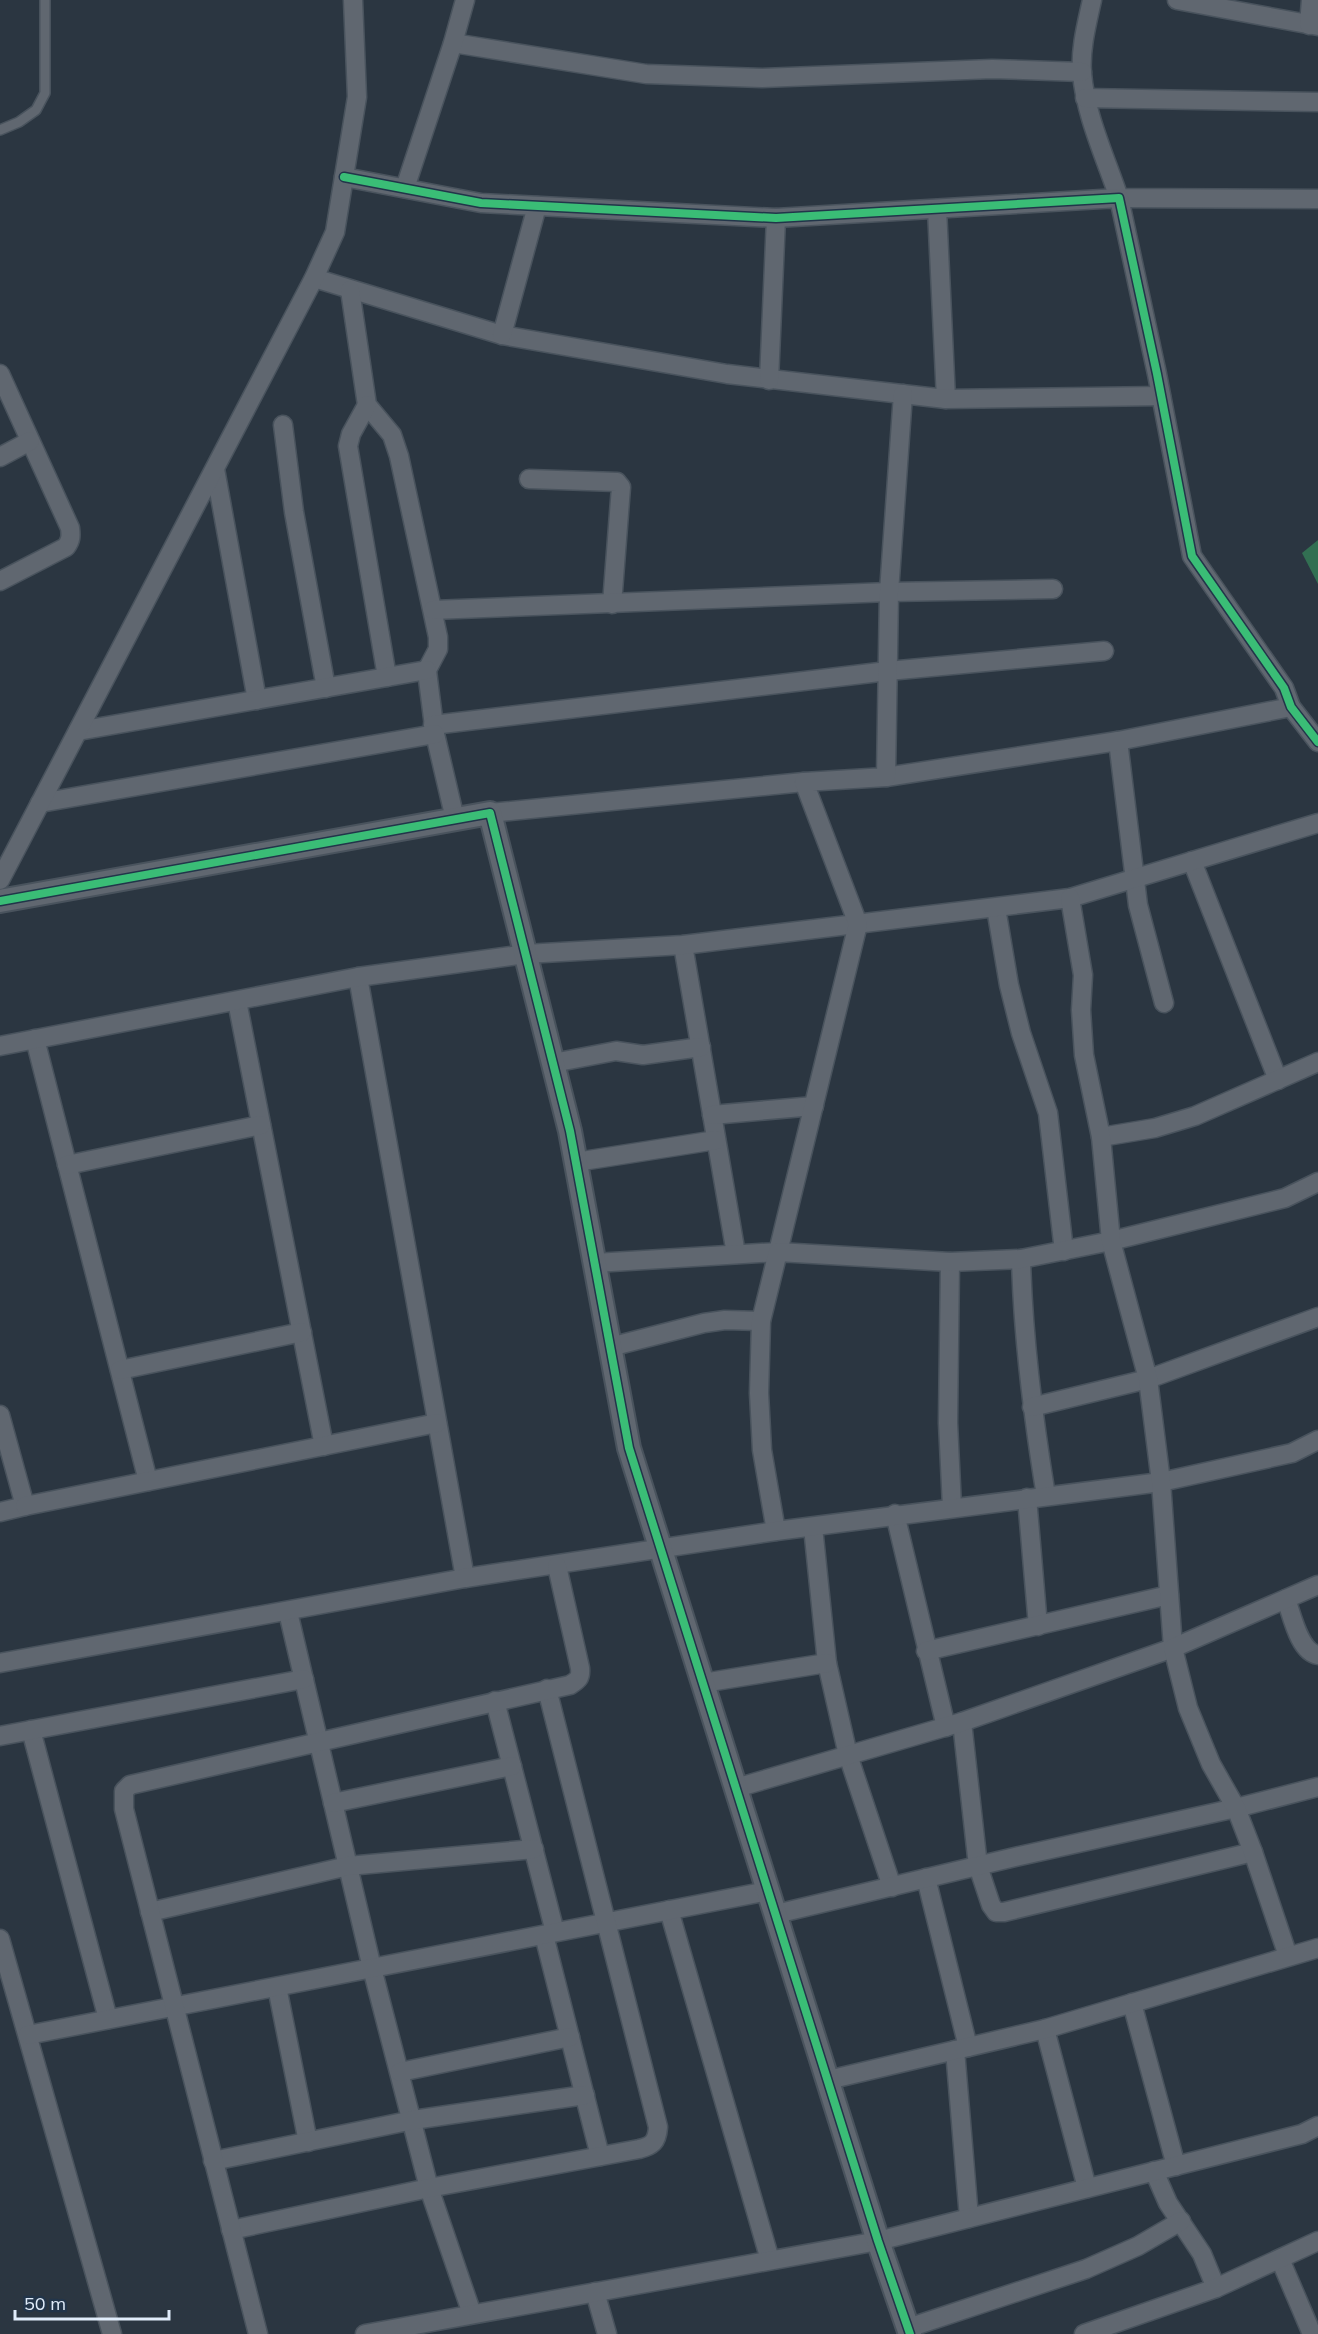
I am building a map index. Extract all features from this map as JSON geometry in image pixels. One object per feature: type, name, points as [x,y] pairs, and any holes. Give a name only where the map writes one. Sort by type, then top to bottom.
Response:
[{"type":"street","points":[[0,880],[314,278],[335,232],[357,97],[353,0]]},
{"type":"street","points":[[405,188],[465,0]]},
{"type":"street","points":[[1092,0],[1084,39],[1082,72],[1085,98],[1119,198],[1192,556],[1284,688],[1292,707],[1318,742]]},
{"type":"street","points":[[1177,0],[1313,26],[1311,0]]},
{"type":"street","points":[[453,43],[646,75],[762,78],[992,69],[1082,72]]},
{"type":"street","points":[[1085,98],[1318,102]]},
{"type":"street","points":[[344,177],[481,203],[776,218],[1119,198],[1318,199]]},
{"type":"street","points":[[502,335],[537,206]]},
{"type":"street","points":[[937,209],[946,399]]},
{"type":"street","points":[[769,380],[776,218]]},
{"type":"street","points":[[314,278],[502,335],[769,380],[946,399],[1161,396]]},
{"type":"street","points":[[350,290],[367,405],[392,435],[399,456],[433,610],[438,649],[427,670],[434,730],[456,819]]},
{"type":"street","points":[[0,374],[70,528],[70,541],[66,547],[0,581]]},
{"type":"street","points":[[885,777],[889,592],[903,394]]},
{"type":"street","points":[[367,405],[351,434],[348,446],[387,677]]},
{"type":"street","points":[[283,425],[294,512],[326,688]]},
{"type":"street","points":[[0,457],[30,441]]},
{"type":"street","points":[[214,469],[257,700]]},
{"type":"street","points":[[529,479],[617,482],[621,487],[612,604]]},
{"type":"street","points":[[433,610],[889,592],[1053,589]]},
{"type":"street","points":[[40,803],[434,730],[888,671],[1104,651]]},
{"type":"street","points":[[78,731],[427,670]]},
{"type":"street","points":[[0,901],[490,813],[804,782],[885,777],[1118,741],[1292,707]]},
{"type":"street","points":[[1118,741],[1142,926],[1164,1003]]},
{"type":"street","points":[[776,1531],[762,1450],[759,1393],[761,1321],[858,924],[804,782]]},
{"type":"street","points":[[490,813],[576,1162],[629,1448],[878,2241],[909,2331],[1086,2269],[1138,2246],[1180,2221]]},
{"type":"street","points":[[0,1046],[358,977],[526,954],[683,945],[1070,898],[1318,823]]},
{"type":"street","points":[[1192,861],[1278,1080]]},
{"type":"street","points":[[1070,898],[1083,975],[1081,1010],[1084,1055],[1101,1137],[1111,1241],[1148,1379],[1161,1482],[1173,1648],[1188,1708],[1211,1764],[1236,1808],[1288,1956]]},
{"type":"street","points":[[996,908],[1021,1033],[1048,1113],[1064,1251]]},
{"type":"street","points":[[683,945],[736,1254]]},
{"type":"street","points":[[358,977],[465,1578]]},
{"type":"street","points":[[237,1001],[324,1446]]},
{"type":"street","points":[[35,1039],[148,1481]]},
{"type":"street","points":[[553,1063],[616,1052],[643,1055],[701,1047]]},
{"type":"street","points":[[1101,1137],[1155,1128],[1195,1116],[1318,1062]]},
{"type":"street","points":[[712,1115],[814,1106]]},
{"type":"street","points":[[68,1166],[261,1125]]},
{"type":"street","points":[[576,1162],[716,1140]]},
{"type":"street","points":[[595,1263],[778,1252],[950,1262],[1021,1259],[1111,1241],[1285,1198],[1318,1182]]},
{"type":"street","points":[[1021,1259],[1022,1319],[1032,1407],[1046,1496]]},
{"type":"street","points":[[950,1262],[948,1424],[952,1508]]},
{"type":"street","points":[[1032,1407],[1148,1379],[1318,1317]]},
{"type":"street","points":[[610,1347],[704,1323],[725,1320],[761,1321]]},
{"type":"street","points":[[120,1370],[302,1332]]},
{"type":"street","points":[[0,1415],[25,1506]]},
{"type":"street","points":[[0,1512],[437,1423]]},
{"type":"street","points":[[0,1663],[465,1578],[557,1566],[776,1531],[1161,1482],[1292,1453],[1318,1440]]},
{"type":"street","points":[[1027,1498],[1038,1626]]},
{"type":"street","points":[[895,1515],[926,1651],[954,1724],[978,1866],[991,1905],[996,1912],[1004,1912],[1253,1852]]},
{"type":"street","points":[[813,1527],[827,1664],[848,1755],[892,1887]]},
{"type":"street","points":[[258,2334],[124,1809],[124,1791],[130,1785],[570,1685],[581,1675],[557,1566]]},
{"type":"street","points":[[736,1788],[954,1724],[1173,1648],[1318,1585]]},
{"type":"street","points":[[926,1651],[1169,1595]]},
{"type":"street","points":[[1286,1599],[1304,1648],[1318,1655]]},
{"type":"street","points":[[288,1612],[372,1968],[429,2188],[472,2314]]},
{"type":"street","points":[[703,1683],[827,1664]]},
{"type":"street","points":[[0,1736],[304,1679]]},
{"type":"street","points":[[231,2230],[429,2188],[650,2146],[657,2138],[658,2127],[547,1689]]},
{"type":"street","points":[[495,1701],[534,1849],[570,2037],[600,2156]]},
{"type":"street","points":[[31,1730],[108,2019]]},
{"type":"street","points":[[333,1803],[512,1766]]},
{"type":"street","points":[[776,1914],[1318,1787]]},
{"type":"street","points":[[150,1912],[348,1866],[534,1849]]},
{"type":"street","points":[[926,1878],[962,2048],[969,2218]]},
{"type":"street","points":[[28,2035],[768,1891]]},
{"type":"street","points":[[669,1910],[770,2260]]},
{"type":"street","points":[[1,1944],[112,2334]]},
{"type":"street","points":[[828,2080],[1045,2029],[1318,1948]]},
{"type":"street","points":[[277,1987],[308,2142]]},
{"type":"street","points":[[1132,2003],[1176,2166]]},
{"type":"street","points":[[1045,2029],[1087,2188]]},
{"type":"street","points":[[400,2072],[570,2037]]},
{"type":"street","points":[[213,2161],[413,2120],[585,2095]]},
{"type":"street","points":[[364,2334],[392,2332],[472,2314],[878,2241],[1302,2134],[1318,2126]]},
{"type":"street","points":[[1154,2171],[1168,2203],[1202,2254],[1216,2288]]},
{"type":"street","points":[[1084,2334],[1216,2288],[1318,2241]]},
{"type":"street","points":[[1280,2259],[1312,2334]]},
{"type":"street","points":[[595,2292],[607,2334]]},
{"type":"lane","points":[[0,130],[19,122],[36,110],[45,93],[45,0]]},
{"type":"green space","points":[[1318,540],[1318,584],[1302,553]]},
{"type":"cycle path","points":[[344,177],[481,203],[776,218],[1119,198],[1157,374],[1192,556],[1284,688],[1291,707],[1318,742]]},
{"type":"cycle path","points":[[0,901],[490,813],[570,1131],[629,1448],[878,2241],[910,2334]]}]
